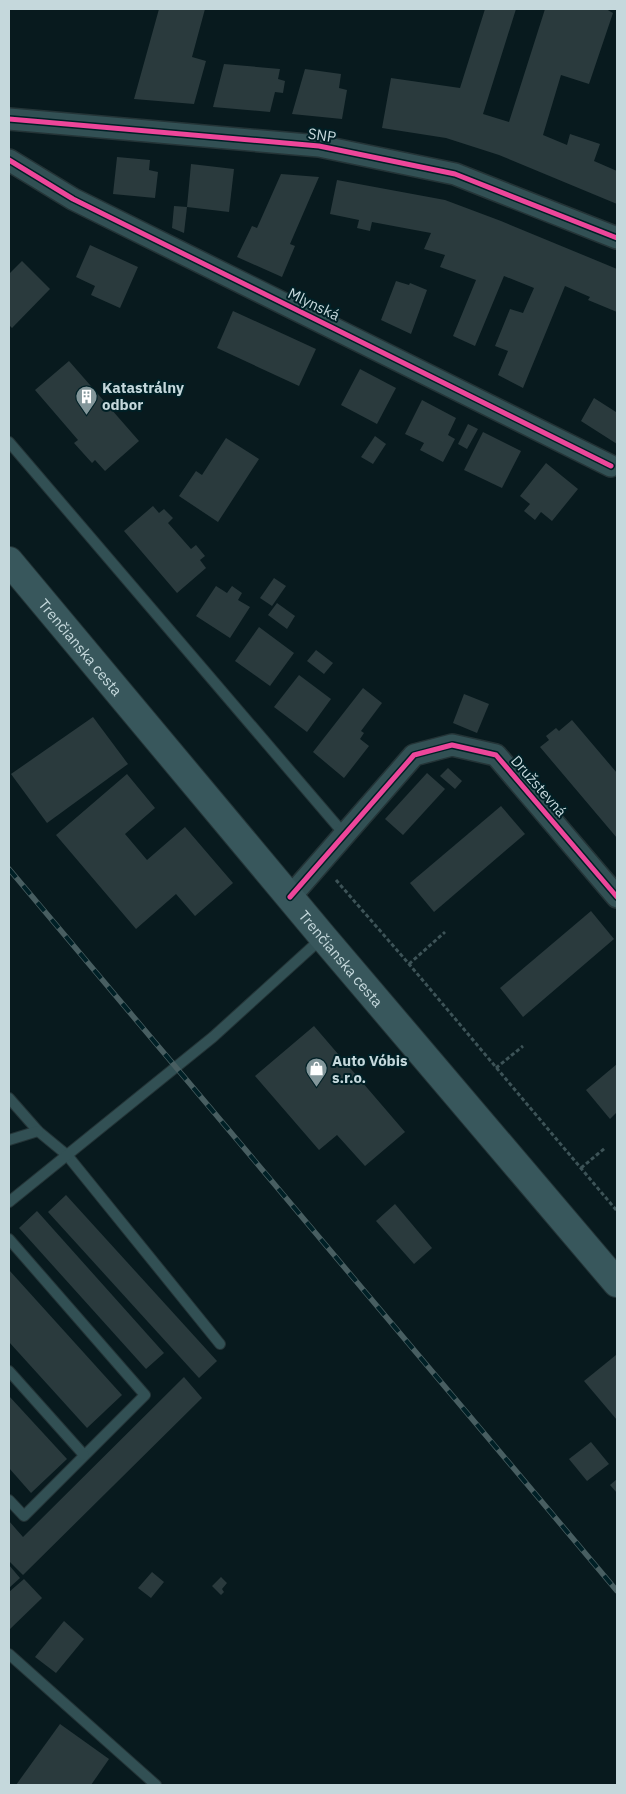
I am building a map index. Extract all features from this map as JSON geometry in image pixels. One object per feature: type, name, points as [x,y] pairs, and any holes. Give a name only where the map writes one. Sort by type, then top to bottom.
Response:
[{"type":"main road","name":"Trenčianska cesta","points":[[9,561],[323,937],[617,1283]]},
{"type":"street","name":"SNP","points":[[9,119],[319,146],[455,174],[617,238]]},
{"type":"street","name":"Mlynská","points":[[9,160],[73,198],[611,466]]},
{"type":"street","name":"Družstevná","points":[[345,834],[414,755],[452,745],[496,755],[617,897]]},
{"type":"street","points":[[290,897],[345,834]]},
{"type":"lane","points":[[9,442],[345,834]]},
{"type":"lane","points":[[9,1202],[213,1037],[323,937]]},
{"type":"lane","points":[[9,1098],[38,1131],[67,1155],[220,1344]]},
{"type":"lane","points":[[9,1140],[38,1131]]},
{"type":"lane","points":[[9,1240],[145,1395],[24,1516],[9,1500]]},
{"type":"lane","points":[[9,1371],[84,1455]]},
{"type":"lane","points":[[9,1654],[156,1785]]},
{"type":"path","points":[[321,862],[617,1211]]},
{"type":"path","points":[[409,964],[445,932]]},
{"type":"path","points":[[496,1068],[522,1046]]},
{"type":"path","points":[[581,1168],[605,1148]]},
{"type":"building","points":[[159,9],[205,9],[192,57],[206,61],[194,104],[134,99]]},
{"type":"building","points":[[485,9],[516,9],[483,114],[509,122],[545,9],[606,9],[613,13],[589,84],[561,75],[543,135],[567,145],[570,134],[600,144],[594,161],[617,171],[617,204],[499,155],[446,138],[382,128],[391,78],[460,88]]},
{"type":"building","points":[[224,64],[280,69],[278,79],[285,81],[283,93],[275,92],[270,112],[213,107]]},
{"type":"building","points":[[305,69],[341,74],[339,88],[347,90],[342,119],[292,114]]},
{"type":"building","points":[[117,157],[150,160],[149,170],[158,172],[155,198],[113,194]]},
{"type":"building","points":[[191,164],[234,169],[229,212],[187,207]]},
{"type":"building","points":[[281,174],[319,177],[290,244],[295,246],[282,277],[237,257],[252,226],[257,228]]},
{"type":"building","points":[[337,180],[445,200],[617,269],[617,312],[588,300],[590,297],[565,286],[523,388],[498,375],[508,351],[495,346],[510,309],[523,313],[534,288],[504,276],[475,346],[453,336],[476,280],[440,267],[445,255],[424,249],[431,233],[372,222],[370,231],[357,228],[359,220],[330,214]]},
{"type":"building","points":[[174,206],[187,207],[184,233],[172,228]]},
{"type":"building","points":[[90,245],[138,267],[120,308],[91,295],[95,286],[76,277]]},
{"type":"building","points":[[22,261],[50,289],[12,328],[9,325],[9,274]]},
{"type":"building","points":[[396,281],[409,285],[410,283],[427,290],[411,334],[381,320]]},
{"type":"building","points":[[233,311],[316,349],[299,386],[217,348]]},
{"type":"building","name":"Katastrálny odbor","points":[[69,361],[139,441],[105,471],[95,460],[92,463],[74,443],[78,440],[35,390]]},
{"type":"building","points":[[360,369],[396,388],[377,424],[341,405]]},
{"type":"building","points":[[594,398],[616,412],[617,410],[617,444],[581,421]]},
{"type":"building","points":[[422,400],[456,418],[448,435],[455,439],[443,462],[420,450],[424,443],[405,434]]},
{"type":"building","points":[[468,424],[478,429],[467,449],[458,444]]},
{"type":"building","points":[[483,432],[521,451],[502,488],[464,470]]},
{"type":"building","points":[[375,436],[386,444],[373,464],[361,457]]},
{"type":"building","points":[[226,438],[259,459],[218,522],[179,496],[196,471],[202,475]]},
{"type":"building","points":[[546,463],[578,489],[552,521],[541,512],[535,520],[524,511],[530,504],[520,496]]},
{"type":"building","points":[[153,506],[159,513],[164,509],[173,518],[168,523],[191,549],[196,545],[205,556],[200,560],[206,568],[177,593],[124,531]]},
{"type":"building","points":[[274,578],[286,586],[272,606],[260,598]]},
{"type":"building","points":[[216,586],[227,593],[232,586],[242,593],[238,600],[250,607],[230,638],[196,616]]},
{"type":"building","points":[[277,603],[295,616],[287,629],[268,615]]},
{"type":"building","points":[[259,627],[294,653],[270,686],[235,661]]},
{"type":"building","points":[[316,650],[333,663],[324,674],[307,661]]},
{"type":"building","points":[[299,675],[331,699],[307,732],[274,707]]},
{"type":"building","points":[[363,688],[382,703],[361,731],[364,733],[360,739],[369,746],[344,778],[313,752]]},
{"type":"building","points":[[464,694],[489,704],[477,733],[453,723]]},
{"type":"building","points":[[93,717],[128,764],[47,823],[11,774]]},
{"type":"building","points":[[572,720],[617,773],[617,838],[540,747],[549,740],[546,736],[556,728],[559,731]]},
{"type":"building","points":[[448,768],[462,781],[455,789],[440,776]]},
{"type":"building","points":[[427,773],[445,789],[403,835],[385,819]]},
{"type":"building","points":[[127,774],[155,808],[125,834],[147,860],[185,827],[233,883],[195,916],[176,894],[136,929],[56,835]]},
{"type":"building","points":[[501,806],[525,834],[434,912],[410,883]]},
{"type":"building","points":[[591,911],[614,939],[523,1017],[500,988]]},
{"type":"building","name":"Auto Vóbis s.r.o.","points":[[314,1026],[405,1132],[365,1166],[337,1135],[319,1150],[255,1076]]},
{"type":"building","points":[[617,1064],[617,1112],[610,1119],[586,1090]]},
{"type":"building","points":[[66,1195],[217,1361],[199,1378],[48,1212]]},
{"type":"building","points":[[395,1204],[432,1248],[414,1264],[376,1221]]},
{"type":"building","points":[[37,1211],[164,1353],[146,1369],[19,1228]]},
{"type":"building","points":[[9,1270],[122,1395],[87,1428],[9,1342]]},
{"type":"building","points":[[617,1356],[617,1420],[584,1381]]},
{"type":"building","points":[[184,1377],[202,1398],[23,1575],[9,1561],[9,1521],[23,1537]]},
{"type":"building","points":[[9,1396],[67,1459],[31,1493],[9,1468]]},
{"type":"building","points":[[591,1442],[609,1464],[587,1481],[569,1459]]},
{"type":"building","points":[[617,1479],[617,1493],[610,1485]]},
{"type":"building","points":[[9,1565],[20,1578],[9,1588]]},
{"type":"building","points":[[152,1572],[164,1582],[151,1598],[138,1588]]},
{"type":"building","points":[[221,1577],[227,1583],[222,1589],[224,1592],[221,1595],[212,1586]]},
{"type":"building","points":[[24,1579],[42,1598],[9,1630],[9,1592]]},
{"type":"building","points":[[64,1621],[84,1639],[56,1673],[35,1657]]},
{"type":"building","points":[[60,1724],[109,1759],[91,1785],[16,1785]]},
{"type":"railway","points":[[9,869],[617,1591]]},
{"type":"cycle path","points":[[9,119],[319,146],[455,174],[617,238]]},
{"type":"cycle path","points":[[9,160],[73,199],[611,466]]},
{"type":"cycle path","points":[[290,897],[414,755],[452,745],[496,755],[617,897]]},
{"type":"place","name":"Katastrálny odbor","points":[[86,415]]},
{"type":"place","name":"Auto Vóbis s.r.o.","points":[[316,1088]]}]
